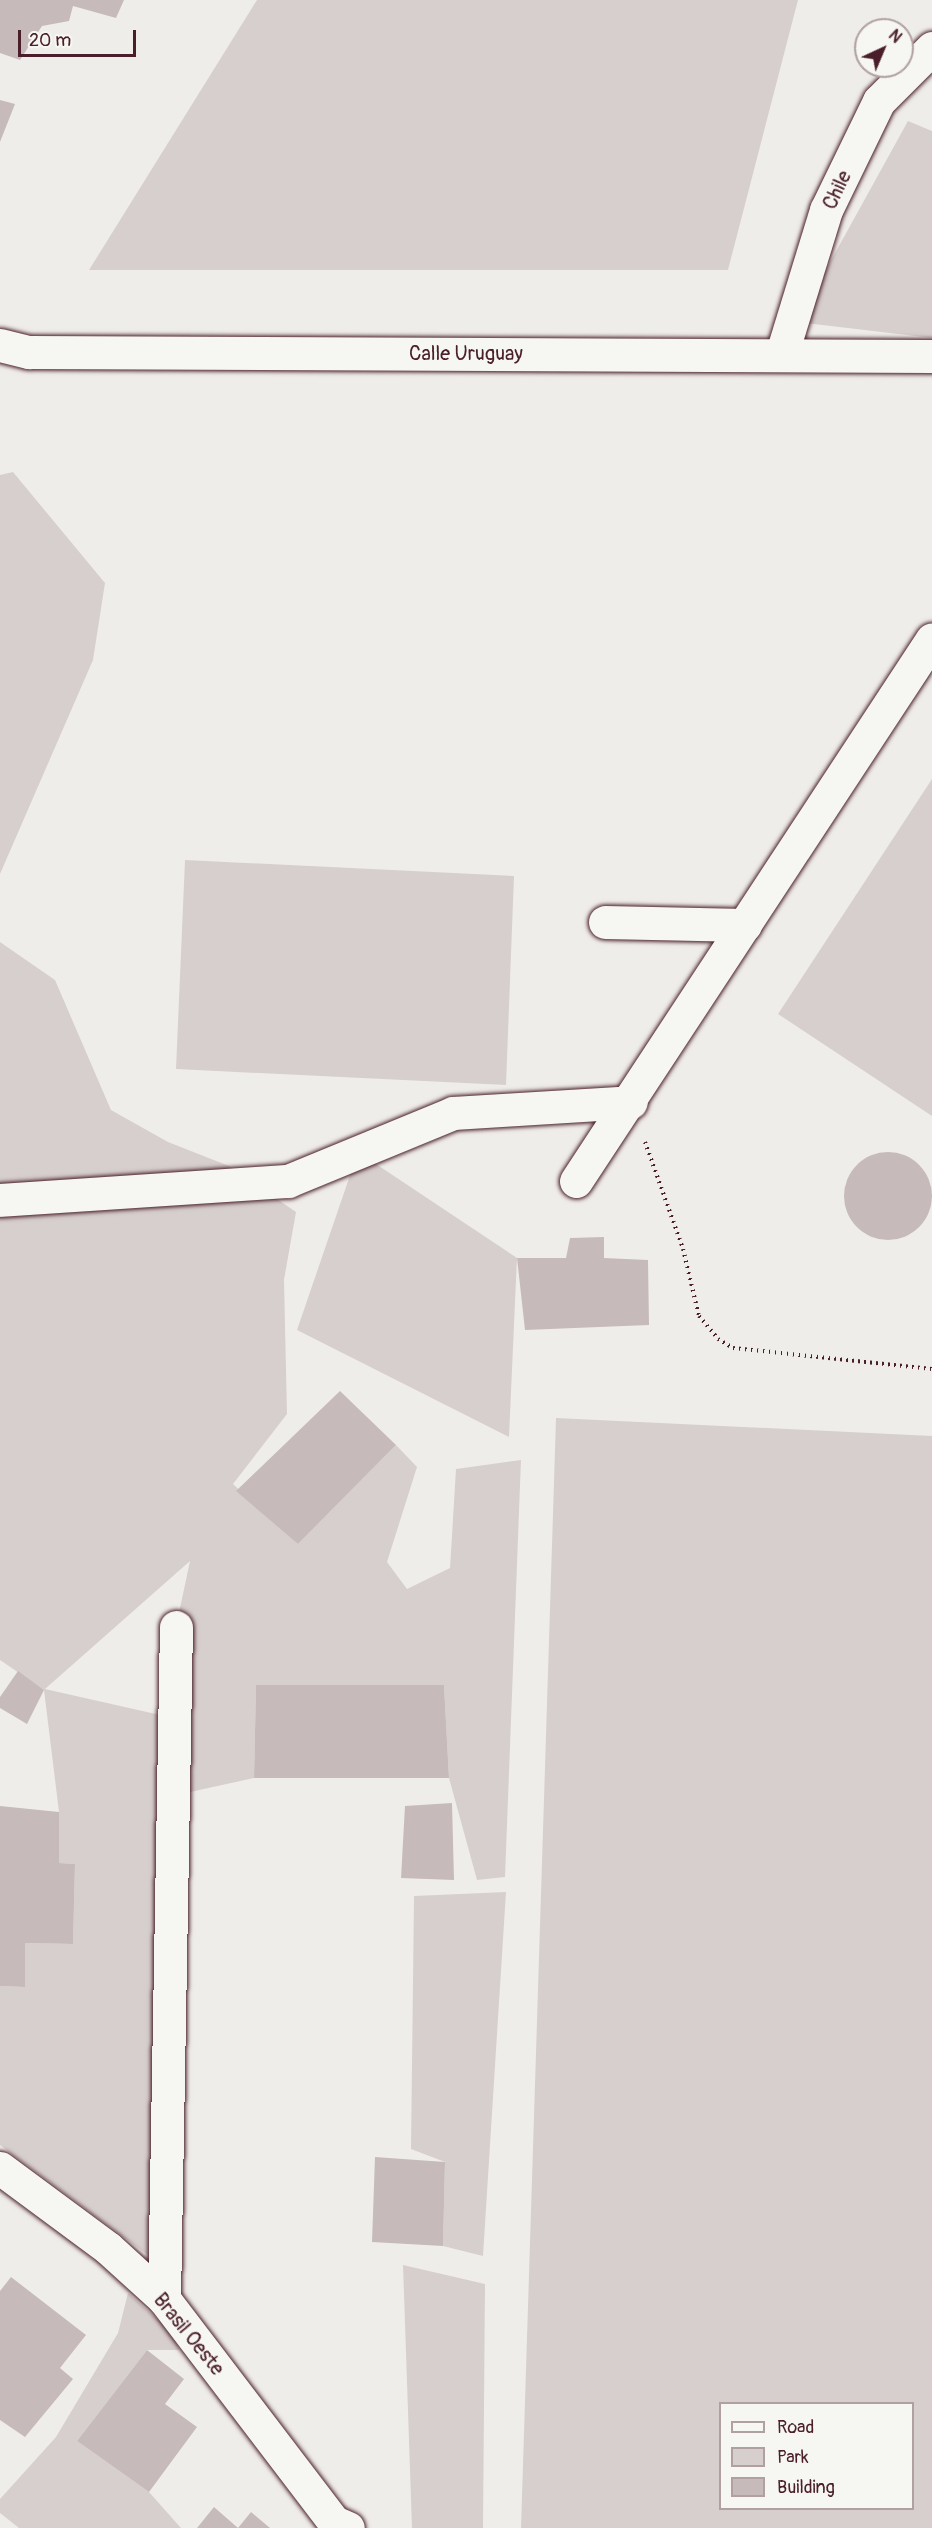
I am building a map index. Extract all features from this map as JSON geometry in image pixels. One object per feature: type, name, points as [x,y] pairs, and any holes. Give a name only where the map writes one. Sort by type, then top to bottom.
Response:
[{"type":"street","name":"Chile","points":[[782,353],[826,210],[879,101],[932,48]]},
{"type":"street","name":"Calle Uruguay","points":[[0,345],[29,352],[782,353],[932,356]]},
{"type":"street","points":[[576,1181],[631,1102],[932,639]]},
{"type":"street","points":[[605,922],[745,926]]},
{"type":"street","points":[[0,1200],[288,1182],[453,1113],[631,1102]]},
{"type":"street","points":[[164,2299],[176,1627]]},
{"type":"street","name":"Brasil Oeste","points":[[0,2168],[108,2248],[164,2299],[334,2522],[348,2528]]},
{"type":"path","points":[[631,1102],[683,1250],[699,1316],[718,1339],[733,1348],[932,1369]]},
{"type":"green space","points":[[257,0],[798,0],[728,270],[89,270]]},
{"type":"green space","points":[[908,121],[932,131],[932,338],[797,322]]},
{"type":"green space","points":[[13,472],[105,583],[93,660],[0,874],[0,475]]},
{"type":"green space","points":[[932,779],[932,1116],[778,1014]]},
{"type":"green space","points":[[185,860],[514,876],[506,1085],[176,1069]]},
{"type":"green space","points":[[0,942],[55,980],[111,1110],[168,1142],[229,1166],[296,1212],[284,1280],[287,1414],[233,1484],[298,1544],[396,1445],[417,1467],[387,1562],[407,1589],[450,1568],[456,1469],[521,1460],[505,1877],[477,1880],[449,1778],[444,1685],[256,1685],[254,1778],[172,1796],[176,1627],[190,1561],[45,1689],[169,1717],[156,2261],[0,2145],[0,1986],[25,1987],[25,1943],[73,1944],[75,1864],[59,1863],[59,1812],[44,1690],[0,1660]]},
{"type":"green space","points":[[358,1152],[517,1258],[509,1437],[297,1330]]},
{"type":"green space","points":[[556,1418],[932,1436],[932,2528],[521,2528]]},
{"type":"green space","points":[[506,1892],[483,2256],[443,2246],[445,2162],[411,2149],[414,1896]]},
{"type":"green space","points":[[403,2265],[485,2284],[483,2528],[412,2528]]},
{"type":"green space","points":[[128,2293],[172,2332],[179,2350],[147,2350],[77,2441],[149,2492],[181,2528],[19,2528],[0,2513],[0,2499],[56,2437],[118,2333]]},
{"type":"building","points":[[0,0],[124,0],[116,18],[73,6],[69,21],[42,26],[20,60],[0,53]]},
{"type":"building","points":[[0,100],[15,104],[0,142]]},
{"type":"building","points":[[888,1152],[905,1155],[919,1165],[929,1179],[932,1196],[929,1213],[919,1227],[905,1237],[888,1240],[871,1237],[857,1227],[847,1213],[844,1196],[847,1179],[857,1165],[871,1155]]},
{"type":"building","points":[[604,1237],[604,1258],[648,1260],[649,1325],[525,1330],[517,1258],[566,1258],[570,1238]]},
{"type":"building","points":[[340,1391],[396,1445],[298,1544],[236,1491]]},
{"type":"building","points":[[18,1671],[44,1690],[27,1724],[0,1708],[0,1697]]},
{"type":"building","points":[[256,1685],[444,1685],[449,1778],[254,1778]]},
{"type":"building","points":[[452,1803],[454,1880],[401,1878],[405,1806]]},
{"type":"building","points":[[0,1806],[59,1812],[59,1863],[75,1864],[73,1944],[25,1943],[25,1987],[0,1986]]},
{"type":"building","points":[[375,2157],[445,2162],[443,2246],[372,2242]]},
{"type":"building","points":[[11,2277],[86,2335],[60,2368],[73,2379],[25,2437],[0,2420],[0,2291]]},
{"type":"building","points":[[147,2350],[184,2379],[165,2404],[197,2427],[149,2492],[77,2441]]},
{"type":"building","points":[[214,2507],[238,2528],[197,2528]]},
{"type":"building","points":[[251,2512],[270,2528],[238,2528]]}]
